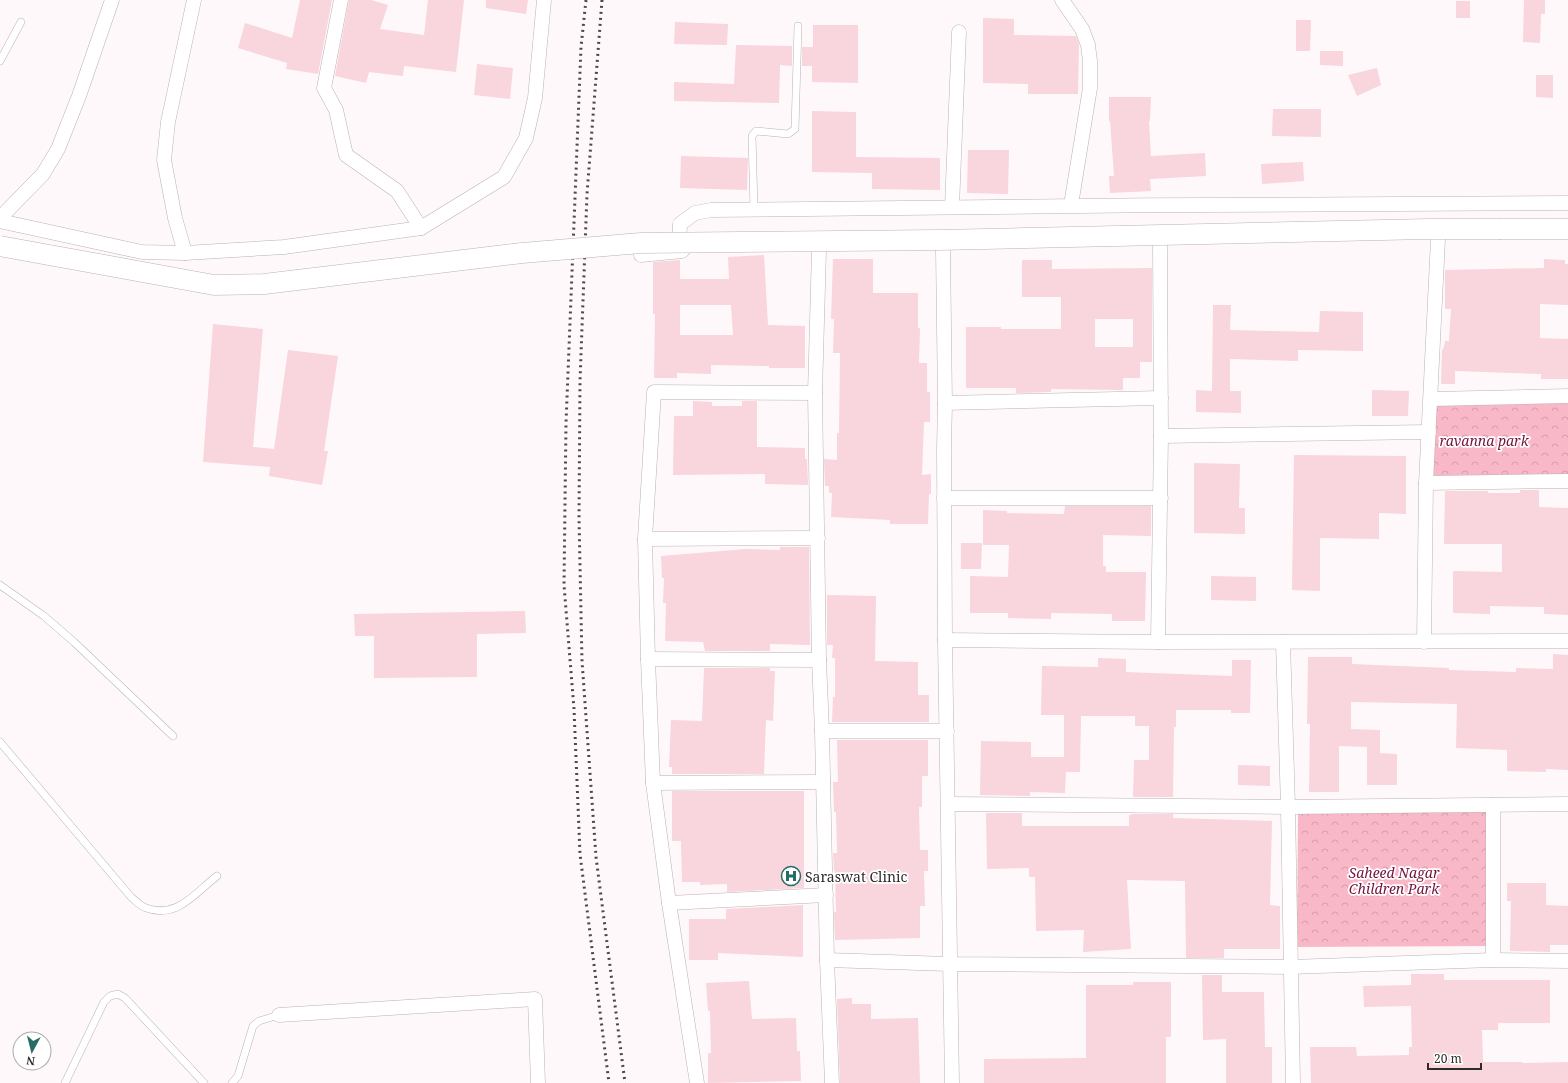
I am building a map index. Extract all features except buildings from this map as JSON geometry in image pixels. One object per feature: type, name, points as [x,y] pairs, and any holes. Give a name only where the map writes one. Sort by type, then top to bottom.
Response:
[{"type":"street","points":[[0,220],[43,174],[58,150],[79,96],[112,0]]},
{"type":"street","points":[[185,253],[175,218],[164,160],[168,122],[194,0]]},
{"type":"street","points":[[342,0],[324,88],[336,110],[346,155],[397,192],[421,228]]},
{"type":"street","points":[[0,220],[142,252],[185,253],[284,247],[421,228],[504,177],[526,138],[535,98],[544,0]]},
{"type":"street","points":[[1062,0],[1082,29],[1088,45],[1090,61],[1090,88],[1071,205]]},
{"type":"street","points":[[952,207],[959,32]]},
{"type":"street","points":[[689,251],[679,244],[680,224],[695,213],[711,210],[1071,205],[1260,206],[1568,203]]},
{"type":"street","points":[[0,246],[214,285],[264,284],[522,252],[641,243],[939,240],[1428,229],[1568,229]]},
{"type":"street","points":[[640,255],[689,251],[943,249],[1438,239],[1568,239]]},
{"type":"street","points":[[1424,642],[1426,483],[1438,239]]},
{"type":"street","points":[[1158,642],[1161,498],[1160,245]]},
{"type":"street","points":[[943,249],[945,403],[945,640],[952,1083]]},
{"type":"street","points":[[819,250],[815,393],[819,660],[827,960],[832,1083]]},
{"type":"street","points":[[697,1083],[669,903],[653,783],[645,539],[654,392],[815,393]]},
{"type":"street","points":[[1431,399],[1568,396]]},
{"type":"street","points":[[945,403],[1161,398]]},
{"type":"street","points":[[1161,436],[1429,432]]},
{"type":"street","points":[[1426,483],[1568,481]]},
{"type":"street","points":[[944,498],[1161,498]]},
{"type":"street","points":[[645,539],[818,538]]},
{"type":"street","points":[[945,640],[1158,642],[1568,641]]},
{"type":"street","points":[[1283,642],[1288,807],[1292,1083]]},
{"type":"street","points":[[648,659],[819,660]]},
{"type":"street","points":[[822,731],[947,731]]},
{"type":"street","points":[[653,783],[823,782]]},
{"type":"street","points":[[948,804],[1288,807],[1568,804]]},
{"type":"street","points":[[1493,805],[1493,960]]},
{"type":"street","points":[[669,903],[826,895]]},
{"type":"street","points":[[827,960],[949,964],[1290,967],[1493,960],[1568,961]]},
{"type":"street","points":[[279,1015],[535,999],[538,1083]]},
{"type":"lane","points":[[0,61],[21,22]]},
{"type":"lane","points":[[754,209],[752,136],[756,131],[788,134],[795,129],[798,26]]},
{"type":"lane","points":[[0,585],[44,616],[74,642],[173,736]]},
{"type":"lane","points":[[0,742],[131,897],[145,907],[165,912],[178,908],[217,876]]},
{"type":"lane","points":[[65,1083],[104,1002],[110,996],[118,994],[125,998],[204,1083]]},
{"type":"lane","points":[[232,1083],[238,1076],[253,1026],[259,1020],[279,1015]]},
{"type":"green space","name":"ravanna park","points":[[1568,395],[1568,481],[1426,483],[1431,405]]},
{"type":"green space","name":"Saheed Nagar Children Park","points":[[1492,812],[1491,946],[1297,947],[1298,813]]},
{"type":"railway","points":[[586,0],[581,47],[566,423],[564,585],[574,709],[580,854],[609,1083]]},
{"type":"railway","points":[[602,0],[587,194],[580,381],[579,518],[582,661],[596,857],[625,1083]]},
{"type":"place","name":"Saraswat Clinic","points":[[791,876]]}]
